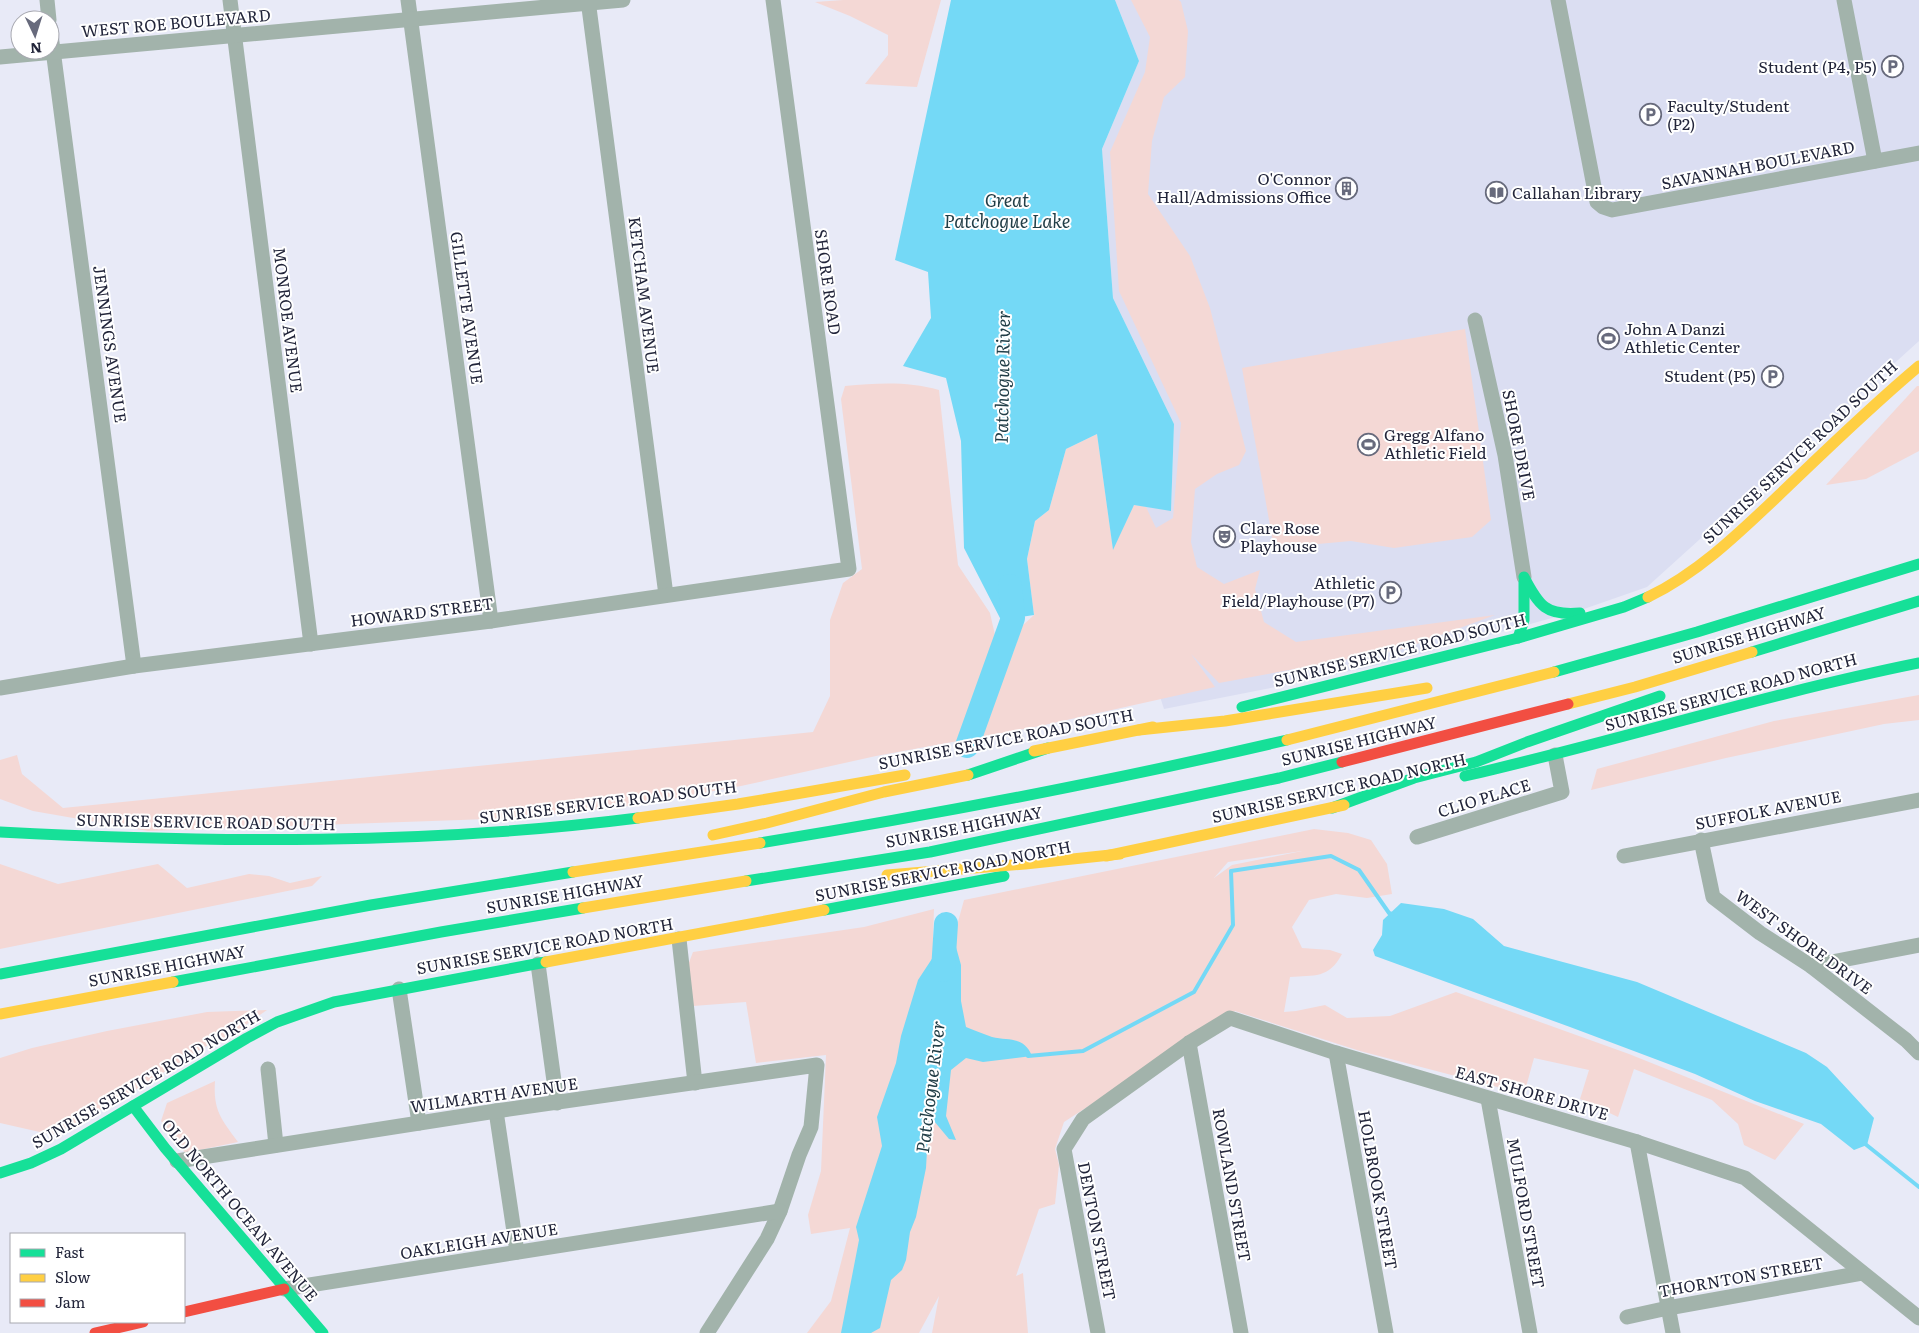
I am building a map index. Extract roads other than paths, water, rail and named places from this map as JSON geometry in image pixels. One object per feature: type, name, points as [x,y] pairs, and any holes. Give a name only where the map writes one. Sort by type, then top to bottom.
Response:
[{"type":"main road","name":"SUNRISE SERVICE ROAD SOUTH","points":[[960,765],[1139,730],[1269,700],[1518,638],[1624,607],[1675,581],[1721,550],[1888,391],[1919,366]]},
{"type":"main road","name":"SUNRISE HIGHWAY","points":[[0,974],[390,902],[818,834],[1019,798],[1282,741],[1581,665],[1756,615],[1919,564]]},
{"type":"main road","points":[[1524,577],[1534,598],[1545,610],[1551,613],[1567,615],[1624,607]]},
{"type":"main road","points":[[1518,638],[1525,612],[1524,577]]},
{"type":"main road","name":"SUNRISE HIGHWAY","points":[[0,1014],[347,949],[704,887],[930,852],[1279,778],[1635,687],[1919,601]]},
{"type":"main road","points":[[1728,671],[1874,614]]},
{"type":"main road","name":"SUNRISE SERVICE ROAD NORTH","points":[[0,1174],[31,1163],[60,1149],[277,1022],[334,1002],[679,939],[1120,854],[1332,808],[1555,755],[1854,676],[1919,663]]},
{"type":"main road","points":[[1475,680],[1581,665]]},
{"type":"main road","points":[[1139,730],[1225,721],[1286,710],[1390,696],[1437,686]]},
{"type":"main road","points":[[1332,808],[1414,778],[1476,762],[1527,742],[1675,691]]},
{"type":"main road","points":[[700,837],[767,823],[884,792],[975,773],[1048,748]]},
{"type":"main road","name":"SUNRISE SERVICE ROAD SOUTH","points":[[0,832],[123,839],[219,841],[300,841],[431,837],[573,826],[784,796],[912,774]]},
{"type":"main road","points":[[590,870],[672,845]]},
{"type":"main road","points":[[879,876],[1120,854]]},
{"type":"main road","points":[[704,887],[830,879]]},
{"type":"main road","name":"OLD NORTH OCEAN AVENUE","points":[[134,1106],[176,1161],[323,1333]]},
{"type":"main road","name":"OAKLEIGH AVENUE","points":[[185,1312],[284,1289]]},
{"type":"main road","points":[[95,1333],[139,1323]]},
{"type":"street","name":"MONROE AVENUE","points":[[230,0],[311,644]]},
{"type":"street","name":"GILLETTE AVENUE","points":[[408,0],[491,621]]},
{"type":"street","name":"WEST ROE BOULEVARD","points":[[60,51],[623,0]]},
{"type":"street","name":"SHORE ROAD","points":[[773,0],[849,568]]},
{"type":"street","name":"SAVANNAH BOULEVARD","points":[[1558,0],[1597,202],[1603,207],[1612,210],[1919,153]]},
{"type":"street","points":[[1844,0],[1875,161]]},
{"type":"street","name":"KETCHAM AVENUE","points":[[588,2],[666,594]]},
{"type":"street","name":"JENNINGS AVENUE","points":[[54,60],[134,666]]},
{"type":"street","name":"SHORE DRIVE","points":[[1475,320],[1505,455],[1524,577]]},
{"type":"street","name":"HOWARD STREET","points":[[0,688],[134,666],[491,621],[849,568]]},
{"type":"street","name":"CLIO PLACE","points":[[1417,837],[1562,792],[1555,755]]},
{"type":"street","name":"SUFFOLK AVENUE","points":[[1624,856],[1919,800]]},
{"type":"street","name":"WEST SHORE DRIVE","points":[[1701,840],[1713,897],[1760,933],[1811,966],[1906,1040],[1919,1053]]},
{"type":"street","points":[[679,939],[695,1083]]},
{"type":"street","points":[[1811,966],[1919,945]]},
{"type":"street","points":[[538,964],[557,1103]]},
{"type":"street","points":[[399,989],[419,1123]]},
{"type":"street","name":"EAST SHORE DRIVE","points":[[1113,1097],[1189,1043],[1230,1018],[1336,1053],[1637,1142],[1745,1178],[1919,1318]]},
{"type":"street","name":"ROWLAND STREET","points":[[1189,1043],[1241,1333]]},
{"type":"street","name":"HOLBROOK STREET","points":[[1336,1053],[1386,1333]]},
{"type":"street","name":"WILMARTH AVENUE","points":[[176,1161],[496,1111],[817,1065],[811,1127],[799,1155],[780,1211]]},
{"type":"street","points":[[268,1069],[276,1145]]},
{"type":"street","name":"DENTON STREET","points":[[1098,1333],[1064,1150],[1083,1119],[1113,1097]]},
{"type":"street","name":"MULFORD STREET","points":[[1488,1099],[1530,1333]]},
{"type":"street","points":[[496,1111],[518,1252]]},
{"type":"street","points":[[1637,1142],[1672,1333]]},
{"type":"street","points":[[706,1333],[767,1239],[780,1211]]},
{"type":"street","name":"OAKLEIGH AVENUE","points":[[284,1289],[780,1211]]},
{"type":"street","name":"THORNTON STREET","points":[[1627,1317],[1862,1273]]},
{"type":"water","name":"Great Patchogue Lake","points":[[951,0],[1115,0],[1139,61],[1102,149],[1113,298],[1174,424],[1171,511],[1134,505],[1113,550],[1097,434],[1066,449],[1049,510],[1035,521],[1027,559],[1034,615],[1001,620],[964,548],[961,441],[946,378],[903,366],[931,318],[928,272],[895,260]]},
{"type":"water","points":[[1401,903],[1444,909],[1473,919],[1504,946],[1637,982],[1806,1053],[1827,1067],[1874,1118],[1867,1145],[1854,1150],[1821,1124],[1755,1101],[1695,1074],[1375,956],[1373,950],[1382,935],[1383,920]]},
{"type":"water","points":[[945,939],[954,940],[961,965],[961,1001],[966,1027],[992,1037],[1020,1042],[1025,1045],[1032,1056],[983,1062],[966,1058],[951,1070],[946,1116],[956,1140],[949,1139],[929,1115],[926,1168],[916,1217],[910,1232],[906,1260],[902,1270],[891,1280],[880,1328],[871,1333],[841,1333],[859,1240],[856,1227],[882,1146],[877,1117],[896,1063],[901,1036],[918,980]]},
{"type":"waterway","name":"Patchogue River","points":[[967,746],[1013,618],[1010,586]]},
{"type":"waterway","points":[[1028,1056],[1083,1051],[1194,992],[1233,925],[1231,871],[1331,856],[1359,870],[1389,913],[1392,914]]},
{"type":"waterway","name":"Patchogue River","points":[[943,970],[946,924]]},
{"type":"waterway","points":[[1864,1143],[1919,1187]]},
{"type":"place","name":"Student (P4, P5)","points":[[1893,67]]},
{"type":"place","name":"Faculty/Student (P2)","points":[[1651,115]]},
{"type":"place","name":"O'Connor Hall/Admissions Office","points":[[1347,188]]},
{"type":"place","name":"Callahan Library","points":[[1496,193]]},
{"type":"place","name":"John A Danzi Athletic Center","points":[[1608,338]]},
{"type":"place","name":"Student (P5)","points":[[1772,376]]},
{"type":"place","name":"Gregg Alfano Athletic Field","points":[[1368,444]]},
{"type":"place","name":"Clare Rose Playhouse","points":[[1224,537]]},
{"type":"place","name":"Athletic Field/Playhouse (P7)","points":[[1391,592]]}]
